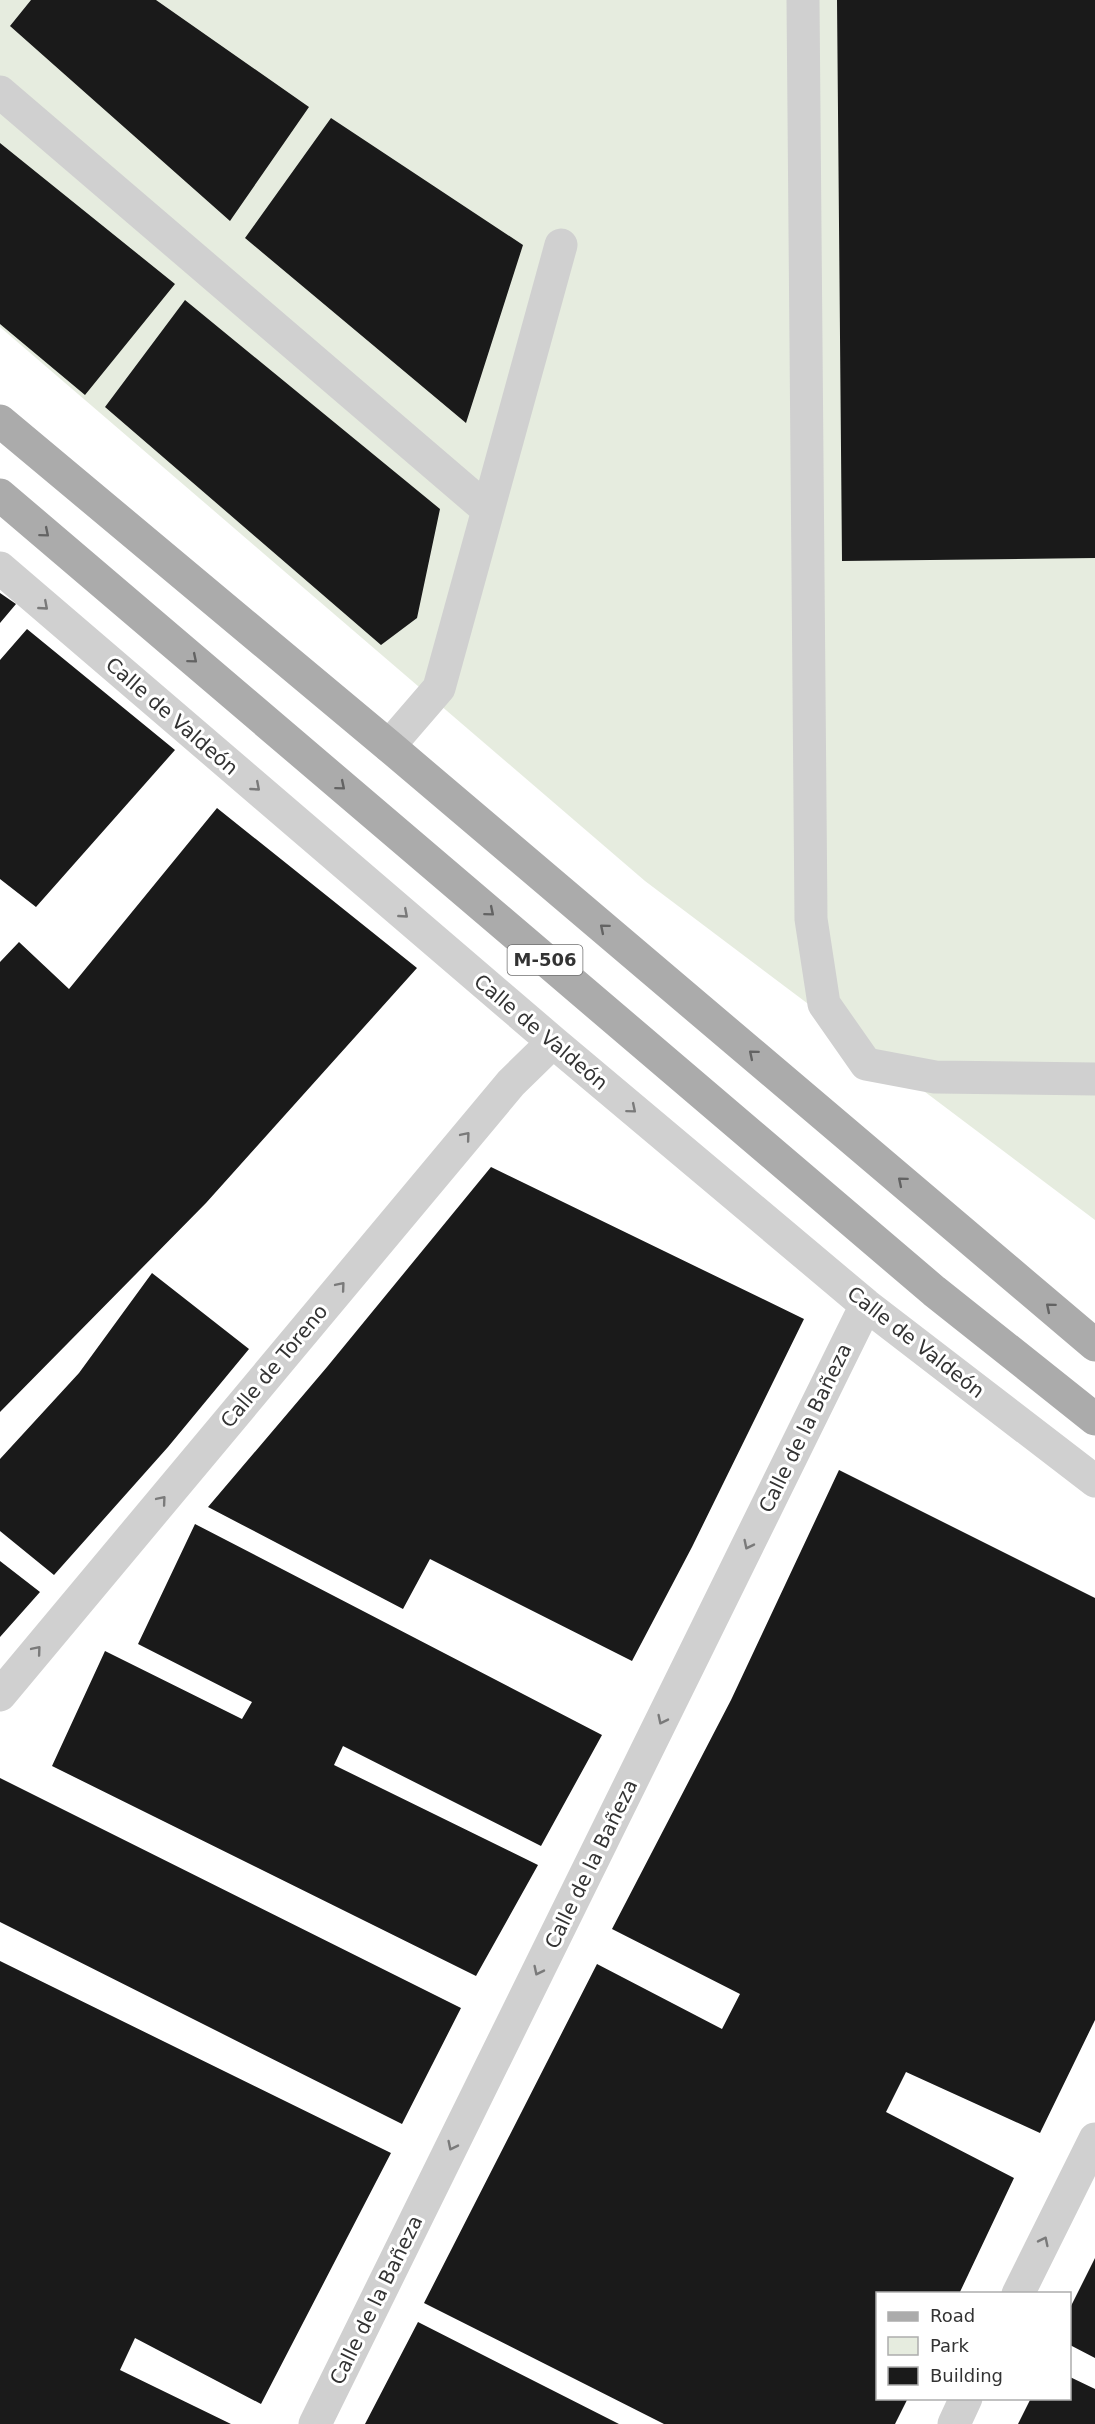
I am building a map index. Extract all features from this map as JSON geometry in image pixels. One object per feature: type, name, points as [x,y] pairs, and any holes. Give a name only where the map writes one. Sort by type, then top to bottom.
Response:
[{"type":"main road","name":"M-506","points":[[0,421],[389,746],[1095,1345]]},
{"type":"main road","name":"M-506","points":[[0,495],[934,1291],[1095,1419]]},
{"type":"street","points":[[803,0],[811,919],[824,1004],[866,1065],[935,1077],[1095,1079]]},
{"type":"street","points":[[0,92],[488,510]]},
{"type":"street","points":[[389,746],[439,688],[561,245]]},
{"type":"street","name":"Calle de Valdeón","points":[[0,568],[553,1042],[866,1305],[1095,1481]]},
{"type":"street","name":"Calle de Toreno","points":[[0,1695],[511,1083],[553,1042]]},
{"type":"street","name":"Calle de la Bañeza","points":[[315,2424],[866,1305]]},
{"type":"street","points":[[1019,2292],[1095,2139]]},
{"type":"street","points":[[954,2424],[965,2400]]},
{"type":"green space","points":[[0,0],[1095,0],[1095,1220],[645,881],[0,327]]},
{"type":"building","points":[[31,0],[156,0],[309,107],[230,221],[10,26]]},
{"type":"building","points":[[837,0],[1095,0],[1095,558],[842,561]]},
{"type":"building","points":[[331,118],[523,245],[466,423],[245,238]]},
{"type":"building","points":[[0,143],[175,284],[85,395],[0,324]]},
{"type":"building","points":[[185,300],[440,509],[417,618],[381,645],[105,407]]},
{"type":"building","points":[[0,593],[16,604],[0,623]]},
{"type":"building","points":[[27,629],[175,750],[36,907],[0,879],[0,660]]},
{"type":"building","points":[[217,808],[417,968],[206,1203],[0,1412],[0,962],[19,942],[69,989]]},
{"type":"building","points":[[491,1167],[804,1319],[692,1547],[632,1661],[430,1559],[403,1609],[208,1507],[327,1367]]},
{"type":"building","points":[[152,1273],[249,1349],[168,1447],[54,1575],[0,1531],[0,1459],[79,1373]]},
{"type":"building","points":[[839,1470],[1095,1598],[1095,2020],[1040,2133],[906,2072],[886,2112],[1014,2178],[960,2292],[876,2292],[876,2400],[907,2400],[895,2424],[664,2424],[424,2303],[597,1964],[722,2029],[740,1994],[612,1929],[731,1700]]},
{"type":"building","points":[[195,1524],[602,1735],[541,1846],[343,1746],[334,1765],[538,1865],[476,1976],[52,1766],[105,1651],[242,1719],[252,1702],[138,1644]]},
{"type":"building","points":[[0,1561],[40,1592],[0,1637]]},
{"type":"building","points":[[0,1778],[461,2008],[402,2124],[0,1922]]},
{"type":"building","points":[[0,1961],[391,2153],[261,2404],[135,2338],[120,2370],[231,2424],[0,2424]]},
{"type":"building","points":[[1095,2258],[1095,2358],[1071,2346],[1071,2306]]},
{"type":"building","points":[[418,2322],[619,2424],[365,2424]]},
{"type":"building","points":[[1071,2377],[1095,2389],[1095,2424],[1018,2424],[1030,2400],[1071,2400]]}]
